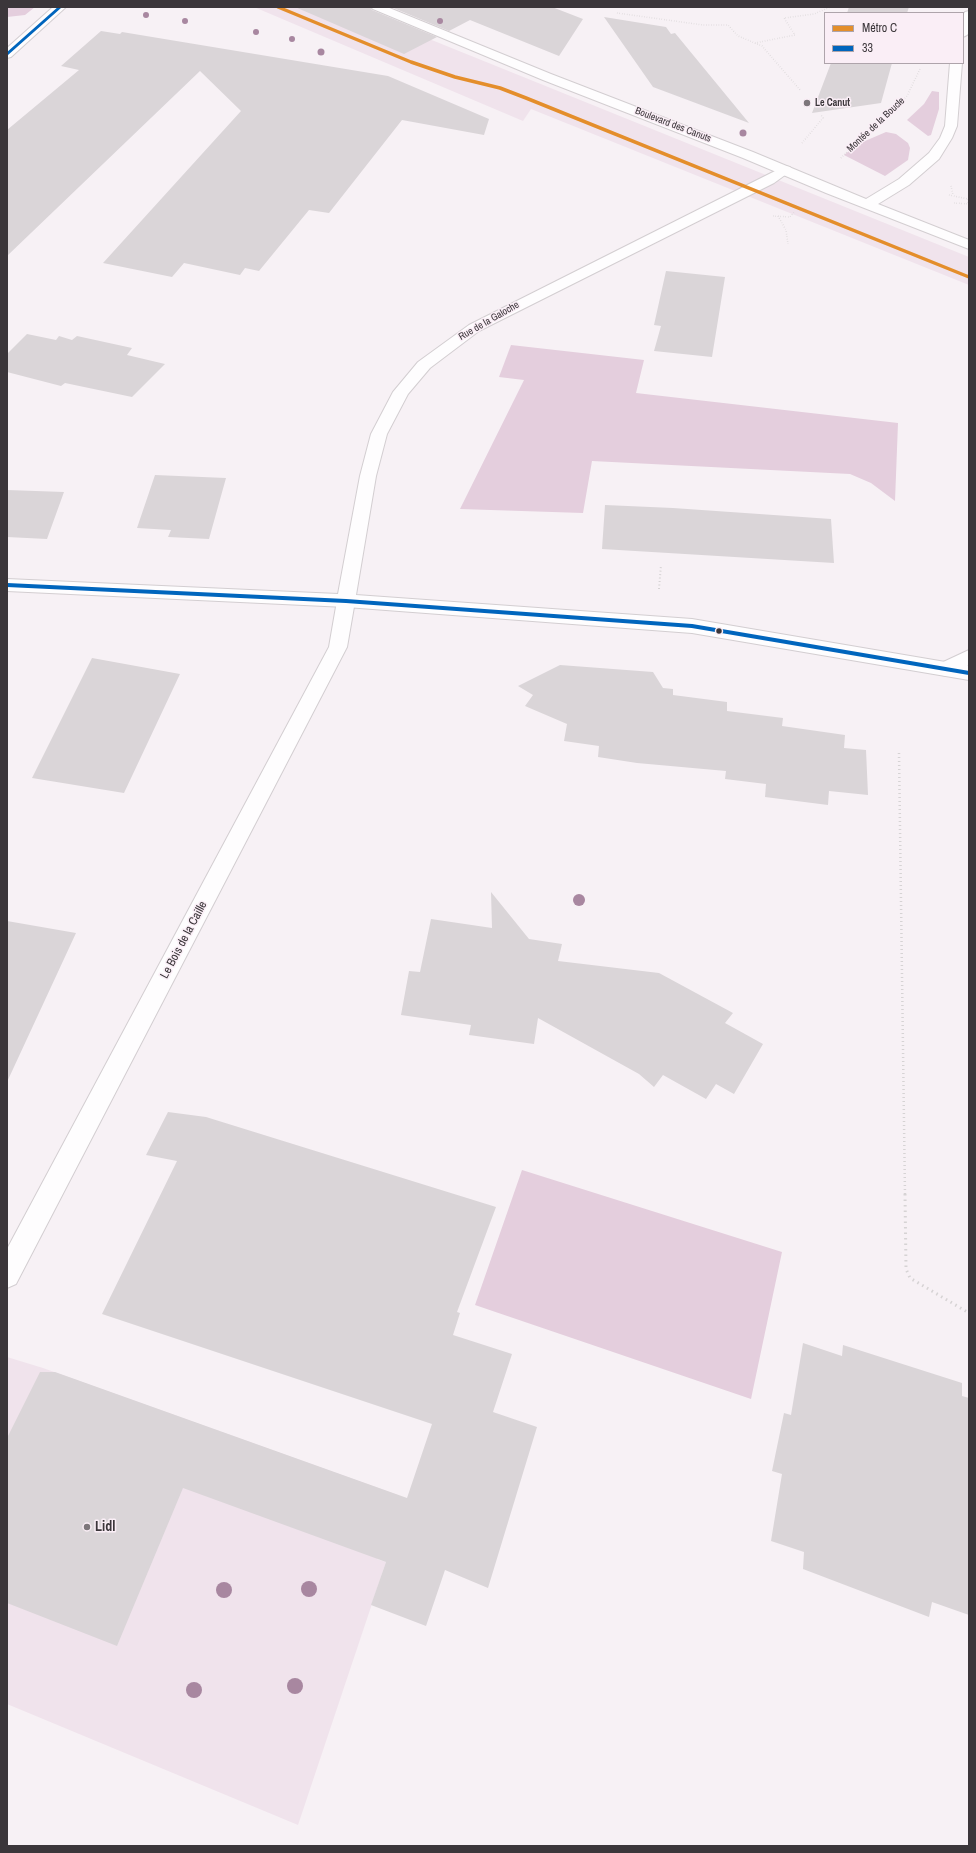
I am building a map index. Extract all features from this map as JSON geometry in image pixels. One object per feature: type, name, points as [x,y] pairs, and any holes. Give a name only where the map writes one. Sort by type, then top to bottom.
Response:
[{"type":"street","points":[[7,54],[38,24],[60,7]]},
{"type":"street","name":"Boulevard des Canuts","points":[[377,7],[540,74],[785,170],[969,245]]},
{"type":"street","points":[[964,30],[969,14]]},
{"type":"street","points":[[868,204],[904,182],[938,151],[951,126],[956,64]]},
{"type":"street","name":"Rue de la Galoche","points":[[346,601],[368,476],[380,434],[402,392],[424,365],[474,328],[769,180],[785,170]]},
{"type":"street","points":[[7,585],[346,601],[692,626],[969,673]]},
{"type":"street","name":"Le Bois de la Caille","points":[[7,1275],[338,647],[346,601]]},
{"type":"street","points":[[946,669],[969,657]]},
{"type":"path","points":[[754,43],[795,35],[784,18],[814,14],[830,7]]},
{"type":"path","points":[[617,13],[703,25],[728,25],[738,36],[762,46],[801,91]]},
{"type":"path","name":"Montée de la Boucle","points":[[838,163],[880,119],[895,108],[907,96],[920,68]]},
{"type":"path","points":[[801,143],[823,118],[821,115]]},
{"type":"path","points":[[949,195],[968,199],[968,204],[953,203]]},
{"type":"path","points":[[771,217],[778,216],[786,230],[788,244]]},
{"type":"path","points":[[659,595],[660,565]]},
{"type":"path","points":[[899,753],[906,1269],[910,1278],[969,1314]]},
{"type":"shaded area","points":[[7,7],[35,7],[25,15],[7,17]]},
{"type":"shaded area","points":[[254,7],[350,7],[969,257],[969,285],[531,109],[523,121]]},
{"type":"shaded area","points":[[932,91],[939,92],[939,109],[931,135],[928,136],[907,120],[924,104]]},
{"type":"shaded area","points":[[886,132],[896,134],[908,143],[910,148],[908,160],[885,176],[844,155],[858,144]]},
{"type":"shaded area","points":[[511,345],[644,360],[636,393],[898,423],[895,501],[871,483],[850,474],[592,461],[583,513],[460,509],[524,380],[499,377]]},
{"type":"shaded area","points":[[522,1170],[782,1252],[751,1399],[475,1305]]},
{"type":"shaded area","points":[[7,1357],[43,1368],[398,1495],[377,1559],[386,1562],[298,1825],[7,1704]]},
{"type":"building","points":[[295,7],[370,7],[372,10],[437,37],[404,54]]},
{"type":"building","points":[[391,7],[552,7],[583,19],[559,56],[470,20],[449,31]]},
{"type":"building","points":[[849,7],[909,7],[907,12],[847,12]]},
{"type":"building","points":[[604,17],[666,27],[671,34],[675,33],[749,123],[653,87]]},
{"type":"building","points":[[101,31],[120,34],[122,32],[388,76],[489,119],[484,135],[402,120],[329,213],[309,210],[259,271],[245,268],[240,275],[184,263],[172,277],[103,263],[241,111],[200,71],[7,256],[7,130],[79,70],[61,66]]},
{"type":"building","points":[[831,64],[892,64],[881,103],[812,113]]},
{"type":"building","points":[[666,271],[725,277],[712,357],[654,351],[661,326],[654,325]]},
{"type":"building","points":[[27,334],[56,340],[59,336],[72,340],[77,336],[132,348],[127,355],[165,364],[132,397],[65,383],[61,386],[7,372],[7,354]]},
{"type":"building","points":[[155,475],[226,478],[209,539],[168,537],[171,530],[137,528]]},
{"type":"building","points":[[7,490],[64,492],[47,539],[7,537]]},
{"type":"building","points":[[605,505],[673,508],[831,519],[834,563],[602,549]]},
{"type":"building","points":[[92,658],[180,674],[124,793],[32,778]]},
{"type":"building","points":[[560,665],[653,672],[663,688],[673,689],[673,695],[727,702],[727,711],[783,718],[782,726],[845,735],[844,748],[866,750],[868,795],[829,791],[828,805],[765,797],[766,784],[725,779],[726,771],[637,763],[598,757],[599,746],[564,741],[567,724],[525,706],[533,695],[518,686]]},
{"type":"building","points":[[491,892],[529,939],[562,944],[558,961],[659,973],[733,1013],[725,1023],[763,1044],[734,1094],[716,1084],[706,1099],[663,1075],[654,1087],[639,1074],[538,1018],[534,1044],[469,1035],[471,1025],[401,1015],[409,971],[420,972],[431,919],[492,928]]},
{"type":"building","points":[[7,921],[76,933],[7,1082]]},
{"type":"building","points":[[168,1112],[206,1117],[496,1207],[457,1312],[460,1313],[453,1335],[512,1354],[493,1412],[537,1427],[488,1588],[445,1570],[426,1626],[371,1605],[386,1562],[183,1488],[117,1646],[7,1603],[7,1438],[40,1372],[55,1372],[407,1498],[432,1424],[102,1314],[177,1161],[146,1155]]},
{"type":"building","points":[[803,1343],[842,1356],[843,1345],[962,1383],[962,1396],[969,1398],[969,1615],[932,1602],[929,1617],[803,1569],[804,1552],[771,1541],[782,1474],[772,1471],[784,1413],[791,1415]]},
{"type":"metro line","name":"C","points":[[278,7],[411,62],[455,77],[500,88],[526,98],[969,277]]},
{"type":"transit line","name":"33","points":[[7,54],[60,7]]},
{"type":"transit line","name":"33","points":[[7,585],[346,601],[692,626],[969,673]]},
{"type":"place","name":"Le Canut","points":[[807,103]]},
{"type":"place","name":"Lidl","points":[[87,1527]]}]
